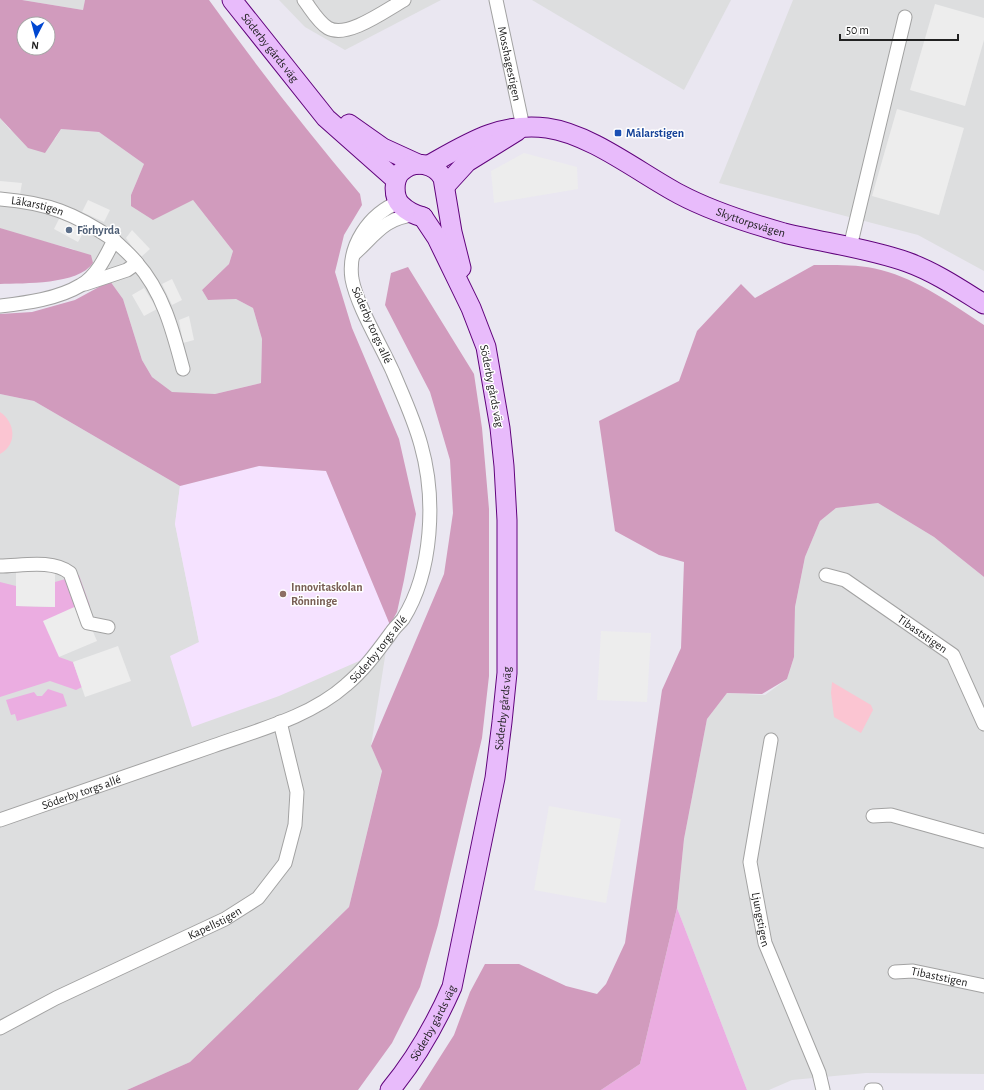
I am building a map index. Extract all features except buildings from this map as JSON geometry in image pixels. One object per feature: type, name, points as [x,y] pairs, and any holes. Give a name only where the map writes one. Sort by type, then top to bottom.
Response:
[{"type":"main road","name":"Söderby gårds väg","points":[[232,0],[326,118],[396,180]]},
{"type":"main road","name":"Söderby gårds väg","points":[[307,96],[376,144],[424,165]]},
{"type":"main road","name":"Skyttorpsvägen","points":[[424,165],[491,132],[523,127],[548,128],[567,133],[604,150],[680,194],[710,207],[784,233],[850,247],[913,265],[956,286],[984,304]]},
{"type":"main road","points":[[446,190],[440,173],[424,165],[402,170],[396,180],[395,188],[399,202],[419,216],[441,205],[446,190],[467,162],[523,127]]},
{"type":"main road","name":"Söderby gårds väg","points":[[446,190],[452,232],[471,308]]},
{"type":"main road","name":"Söderby gårds väg","points":[[390,1090],[401,1077],[439,1016],[452,987],[495,778],[506,673],[507,520],[504,466],[500,428],[486,347],[471,308],[437,238],[419,216]]},
{"type":"street","points":[[304,0],[321,22],[329,28],[338,31],[348,30],[404,0]]},
{"type":"street","name":"Mosshagestigen","points":[[496,0],[523,127]]},
{"type":"street","points":[[850,247],[905,17]]},
{"type":"street","name":"Läkarstigen","points":[[0,199],[44,204],[62,210],[88,223],[114,240],[137,263],[159,296],[172,327],[183,369]]},
{"type":"street","name":"Söderby torgs allé","points":[[0,820],[280,722],[315,707],[345,686],[371,661],[395,627],[402,620],[419,585],[425,562],[430,500],[422,447],[412,418],[360,301],[352,278],[353,256],[358,239],[367,225],[385,210],[399,202]]},
{"type":"street","points":[[353,256],[385,224],[400,216],[419,216]]},
{"type":"street","points":[[82,285],[100,267],[114,240]]},
{"type":"street","points":[[0,306],[49,297],[127,270],[137,263]]},
{"type":"street","points":[[0,566],[53,565],[63,568],[70,573],[88,623],[108,627]]},
{"type":"street","name":"Tibaststigen","points":[[826,575],[845,580],[953,655],[984,724]]},
{"type":"street","name":"Kapellstigen","points":[[0,1028],[56,998],[225,919],[258,898],[284,863],[295,825],[297,792],[280,722]]},
{"type":"street","name":"Ljungstigen","points":[[771,740],[750,862],[765,943],[819,1073],[823,1090]]},
{"type":"street","points":[[873,816],[892,815],[984,841]]},
{"type":"street","name":"Tibaststigen","points":[[895,972],[913,971],[984,986]]},
{"type":"street","points":[[871,1090],[876,1090]]},
{"type":"shaded area","points":[[0,0],[22,0],[83,10],[85,0],[209,0],[245,50],[360,194],[362,205],[344,235],[335,272],[352,328],[399,439],[416,514],[397,612],[390,625],[326,471],[259,466],[180,486],[34,401],[0,394],[0,314],[32,312],[75,300],[110,281],[123,299],[142,360],[152,377],[172,392],[215,394],[261,383],[262,339],[253,308],[236,299],[208,300],[202,290],[229,264],[233,251],[193,200],[153,220],[131,206],[131,195],[144,164],[99,132],[61,129],[45,153],[28,148],[0,118]]},
{"type":"shaded area","points":[[22,0],[85,0],[83,10]]},
{"type":"shaded area","points":[[279,0],[441,0],[345,50],[305,27]]},
{"type":"shaded area","points":[[532,0],[731,0],[684,90]]},
{"type":"shaded area","points":[[793,0],[984,0],[984,271],[918,235],[719,183]]},
{"type":"shaded area","points":[[935,4],[984,18],[984,40],[965,106],[910,90]]},
{"type":"shaded area","points":[[897,109],[964,128],[939,215],[872,196]]},
{"type":"shaded area","points":[[0,118],[10,130],[55,139],[61,129],[99,132],[144,164],[131,195],[193,200],[233,251],[229,264],[202,290],[208,300],[236,299],[253,308],[262,339],[261,383],[215,394],[172,393],[152,377],[142,360],[123,299],[110,281],[89,270],[93,263],[73,249],[26,237],[0,228]]},
{"type":"shaded area","points":[[524,153],[577,167],[578,189],[494,203],[491,171]]},
{"type":"shaded area","points":[[0,181],[22,183],[20,194],[0,192]]},
{"type":"shaded area","name":"Förhyrda","points":[[88,200],[110,210],[104,222],[82,212]]},
{"type":"shaded area","name":"Förhyrda","points":[[60,217],[85,230],[78,242],[54,229]]},
{"type":"shaded area","points":[[0,228],[91,255],[93,263],[86,270],[63,279],[36,283],[0,284]]},
{"type":"shaded area","name":"Förhyrda","points":[[132,230],[150,249],[140,258],[126,238]]},
{"type":"shaded area","points":[[814,265],[848,265],[881,270],[895,274],[935,293],[984,325],[984,577],[934,537],[878,503],[836,508],[820,521],[805,557],[795,607],[794,657],[787,679],[762,694],[727,693],[707,719],[684,839],[677,908],[640,1064],[601,1090],[419,1090],[454,1035],[470,992],[485,964],[519,964],[566,986],[597,994],[606,984],[625,943],[662,690],[681,648],[684,562],[659,555],[615,531],[599,421],[679,381],[697,331],[741,284],[755,298]]},
{"type":"shaded area","points":[[408,267],[474,374],[482,428],[489,509],[489,676],[482,738],[438,925],[420,987],[392,1043],[358,1090],[127,1090],[190,1062],[349,907],[382,771],[371,746],[444,574],[453,513],[450,460],[430,392],[385,305],[391,273]]},
{"type":"shaded area","points":[[172,279],[182,300],[172,305],[162,284]]},
{"type":"shaded area","points":[[144,288],[157,309],[144,316],[132,295]]},
{"type":"shaded area","points":[[189,316],[194,340],[183,343],[179,320]]},
{"type":"shaded area","points":[[0,394],[34,401],[180,486],[175,524],[199,642],[390,625],[371,746],[382,770],[349,907],[190,1062],[127,1090],[0,1090]]},
{"type":"shaded area","points":[[0,412],[9,421],[12,439],[6,450],[0,454]]},
{"type":"shaded area","name":"Innovitaskolan Rönninge","points":[[259,466],[326,471],[390,625],[366,658],[279,696],[192,727],[170,656],[199,642],[175,524],[180,486]]},
{"type":"shaded area","points":[[878,503],[934,537],[984,577],[984,1074],[866,1073],[792,1080],[769,1090],[747,1090],[677,908],[684,839],[707,719],[727,693],[765,695],[787,679],[794,657],[795,607],[805,557],[820,521],[836,508]]},
{"type":"shaded area","points":[[16,569],[55,570],[55,607],[16,606]]},
{"type":"shaded area","points":[[79,575],[90,606],[83,608],[59,657],[73,662],[82,687],[76,690],[50,681],[0,697],[0,582],[16,586],[16,606],[54,607],[55,582]]},
{"type":"shaded area","points":[[81,604],[97,641],[59,657],[43,621]]},
{"type":"shaded area","points":[[601,631],[651,633],[647,702],[597,700]]},
{"type":"shaded area","points":[[118,646],[131,681],[85,697],[73,662]]},
{"type":"shaded area","points":[[832,682],[871,705],[873,710],[861,733],[834,717],[831,693]]},
{"type":"shaded area","points":[[48,689],[63,694],[67,706],[17,721],[15,714],[11,715],[6,700],[34,692],[37,696],[42,696]]},
{"type":"shaded area","points":[[549,806],[621,819],[606,903],[534,890]]},
{"type":"shaded area","points":[[677,908],[747,1090],[601,1090],[640,1064]]},
{"type":"place","name":"Målarstigen","points":[[618,133]]},
{"type":"place","name":"Förhyrda","points":[[69,230]]},
{"type":"place","name":"Innovitaskolan Rönninge","points":[[283,594]]}]
